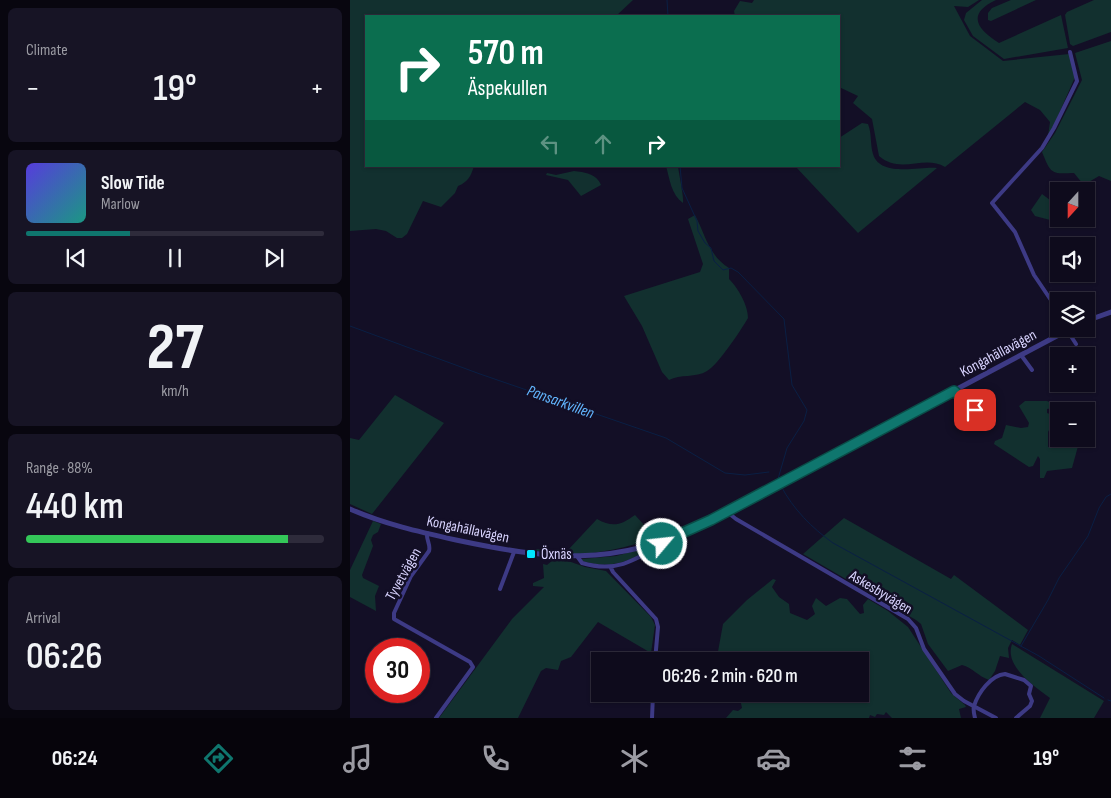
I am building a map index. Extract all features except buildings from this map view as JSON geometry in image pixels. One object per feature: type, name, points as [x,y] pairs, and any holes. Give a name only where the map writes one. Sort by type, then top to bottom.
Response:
[{"type":"street","points":[[1050,298],[1034,274],[1015,232],[992,203],[1042,148],[1054,128],[1077,81],[1070,52]]},
{"type":"street","points":[[1095,318],[1111,312]]},
{"type":"street","name":"Kongahällavägen","points":[[350,509],[389,524],[514,552],[545,556],[616,553],[662,542],[688,531],[1054,337]]},
{"type":"street","points":[[1073,337],[1076,344]]},
{"type":"street","points":[[1021,355],[1032,370]]},
{"type":"street","points":[[954,391],[975,410]]},
{"type":"street","name":"Askesbyvägen","points":[[726,511],[736,519],[908,619],[916,628],[924,648],[955,694],[996,718]]},
{"type":"street","name":"Tyvetvägen","points":[[427,533],[426,541],[430,548],[429,551],[411,576],[394,613],[394,619],[470,662],[473,667],[436,718]]},
{"type":"street","points":[[577,556],[578,560],[587,564],[612,568],[639,557],[662,544],[662,542]]},
{"type":"street","points":[[500,589],[514,552]]},
{"type":"street","points":[[612,568],[613,572],[656,618],[658,627],[656,652]]},
{"type":"street","points":[[975,718],[974,706],[987,684],[1000,674],[1010,675],[1027,682],[1031,686],[1028,694],[1032,701],[1030,706],[1016,718]]},
{"type":"street","points":[[652,718],[653,702]]},
{"type":"green space","points":[[350,0],[633,0],[617,15],[365,15],[365,167],[474,167],[469,178],[458,186],[455,193],[441,207],[423,201],[407,234],[402,238],[397,238],[386,231],[376,229],[350,231]]},
{"type":"green space","points":[[754,0],[979,0],[968,7],[954,6],[970,36],[1003,61],[1069,54],[1075,77],[1048,136],[1050,122],[1040,110],[1025,102],[945,167],[929,162],[896,164],[879,156],[872,119],[853,103],[858,96],[840,87],[840,15],[735,15],[734,11],[740,1],[752,3]]},
{"type":"green space","points":[[982,0],[996,0],[981,11],[978,16],[978,22],[980,27],[991,38],[999,43],[1061,15],[1068,48],[1004,59],[973,36],[964,20],[966,13]]},
{"type":"green space","points":[[1011,0],[1036,0],[991,21],[988,20],[988,13],[992,8]]},
{"type":"green space","points":[[1094,0],[1111,0],[1111,32],[1073,46],[1070,44],[1065,15],[1067,12]]},
{"type":"green space","points":[[1111,41],[1111,181],[1099,176],[1089,182],[1081,182],[1074,173],[1056,173],[1050,169],[1042,152],[1055,133],[1082,80],[1075,53]]},
{"type":"green space","points":[[862,123],[868,124],[873,154],[877,161],[884,166],[902,169],[937,168],[858,233],[796,167],[840,167],[840,137]]},
{"type":"green space","points":[[666,167],[678,167],[683,203],[673,191]]},
{"type":"green space","points":[[574,171],[593,176],[601,185],[581,196],[568,180],[546,175],[547,173],[556,175]]},
{"type":"green space","points":[[1042,194],[1050,200],[1050,220],[1035,216],[1031,210]]},
{"type":"green space","points":[[695,215],[712,251],[729,268],[729,279],[742,297],[748,318],[729,347],[707,371],[669,380],[662,372],[642,326],[624,296],[700,272],[703,264],[688,219]]},
{"type":"green space","points":[[395,395],[444,423],[372,514],[350,504],[350,438],[359,440]]},
{"type":"green space","points":[[1025,401],[1050,402],[1050,409],[1047,409],[1047,413],[1050,414],[1048,447],[1078,447],[1072,468],[1047,471],[1044,478],[1040,478],[1040,459],[1038,456],[1033,466],[1029,467],[994,444],[995,441],[1002,438],[1006,425],[1021,428],[1028,427],[1029,423],[1019,406]]},
{"type":"green space","points":[[635,515],[656,538],[626,547],[593,553],[544,553],[529,549],[568,550],[597,519],[608,524],[617,524]]},
{"type":"green space","points":[[844,518],[951,579],[954,575],[1028,630],[1020,645],[1012,640],[1008,648],[1009,658],[1000,656],[995,671],[989,680],[962,665],[948,671],[928,644],[921,624],[803,554]]},
{"type":"green space","points":[[373,521],[381,524],[378,532],[373,535],[371,540],[373,546],[362,575],[363,578],[379,586],[375,596],[376,611],[350,597],[350,570]]},
{"type":"green space","points":[[655,547],[620,563],[602,565],[582,561],[582,559],[616,556]]},
{"type":"green space","points":[[553,560],[571,562],[606,571],[651,617],[655,625],[651,652],[598,622],[571,657],[561,661],[558,670],[546,668],[541,671],[518,718],[439,718],[512,619],[544,587],[533,586],[533,583],[544,578],[543,564],[547,565]]},
{"type":"green space","points":[[773,579],[776,580],[772,587],[779,597],[789,604],[790,613],[807,620],[815,614],[812,606],[816,598],[826,606],[840,598],[847,599],[860,614],[864,613],[863,605],[868,599],[888,611],[908,627],[951,693],[965,705],[966,707],[959,709],[961,718],[892,718],[886,712],[884,715],[877,714],[875,717],[870,715],[869,718],[726,718],[733,710],[738,711],[742,708],[741,702],[869,702],[869,652],[718,652],[723,624],[747,600]]},
{"type":"green space","points":[[1012,644],[1104,701],[1094,718],[1040,718],[1050,698],[1016,668],[1012,660]]},
{"type":"waterway","points":[[667,0],[668,15]]},
{"type":"waterway","points":[[680,167],[682,188],[697,221],[698,231],[705,243],[711,248],[714,261],[723,270],[731,268],[738,272],[784,319],[792,385],[807,410],[804,421],[787,448],[778,479]]},
{"type":"waterway","name":"Pansarkvillen","points":[[350,326],[480,374],[666,438],[725,473],[745,475],[769,472]]},
{"type":"waterway","points":[[781,486],[791,502],[804,517],[833,543],[1039,656],[1104,698]]},
{"type":"waterway","points":[[1021,646],[1059,578],[1088,536],[1099,508],[1106,497],[1111,494]]},
{"type":"place","name":"Öxnäs","points":[[531,554]]},
{"type":"route","points":[[662,544],[662,542],[711,520],[954,391],[975,410]]}]
